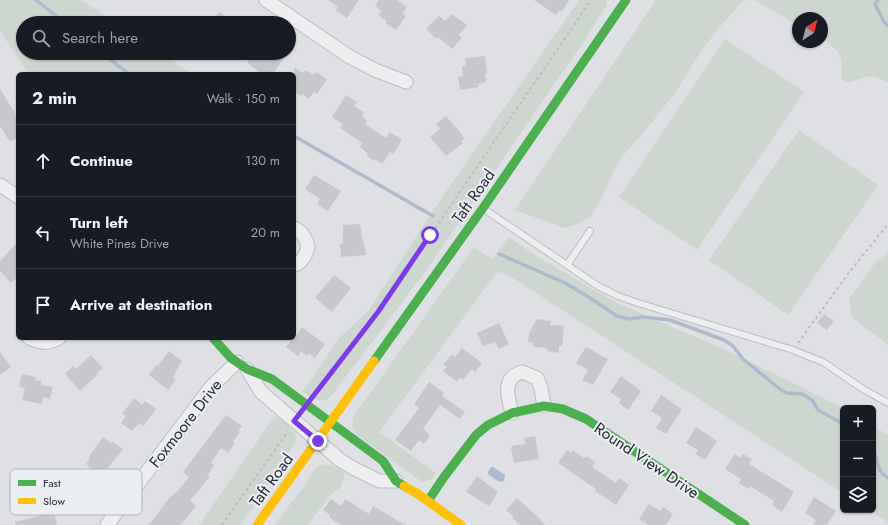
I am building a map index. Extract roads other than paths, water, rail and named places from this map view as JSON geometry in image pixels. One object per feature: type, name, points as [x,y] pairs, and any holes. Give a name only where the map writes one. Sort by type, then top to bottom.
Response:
[{"type":"street","points":[[266,0],[290,16]]},
{"type":"street","name":"Taft Road","points":[[257,525],[483,208],[626,0]]},
{"type":"street","points":[[296,20],[350,56],[375,70],[406,82]]},
{"type":"street","points":[[0,185],[16,196]]},
{"type":"street","points":[[296,229],[304,235],[308,246],[304,258],[296,264]]},
{"type":"street","points":[[34,340],[42,343],[54,340]]},
{"type":"street","points":[[215,340],[231,358],[242,365],[272,378],[383,461],[396,481],[428,501],[461,525]]},
{"type":"street","points":[[242,365],[261,392],[340,460],[379,481],[396,481]]},
{"type":"street","name":"Foxmoore Drive","points":[[142,479],[211,387],[242,365]]},
{"type":"street","points":[[512,413],[507,387],[515,375],[522,372],[537,378],[541,388],[544,406]]},
{"type":"street","name":"Round View Drive","points":[[428,501],[476,435],[488,425],[512,413],[544,406],[563,409],[586,419],[744,525]]},
{"type":"street","name":"Foxmoore Drive","points":[[107,525],[115,515]]},
{"type":"lane","points":[[483,208],[598,286],[624,298],[793,350],[823,362],[863,390],[888,403]]},
{"type":"lane","points":[[567,265],[590,231]]},
{"type":"water","points":[[491,467],[505,475],[504,481],[499,482],[488,474]]},
{"type":"waterway","points":[[36,0],[56,16]]},
{"type":"waterway","points":[[878,0],[875,4],[884,22],[888,26]]},
{"type":"waterway","points":[[111,60],[126,72]]},
{"type":"waterway","points":[[296,137],[433,216]]},
{"type":"waterway","points":[[499,254],[565,283],[617,316],[629,319],[643,317],[670,320],[724,340],[733,346],[743,359],[781,390],[787,393],[802,394],[812,400],[818,410],[840,422]]},
{"type":"waterway","points":[[876,459],[879,469],[888,478]]}]
